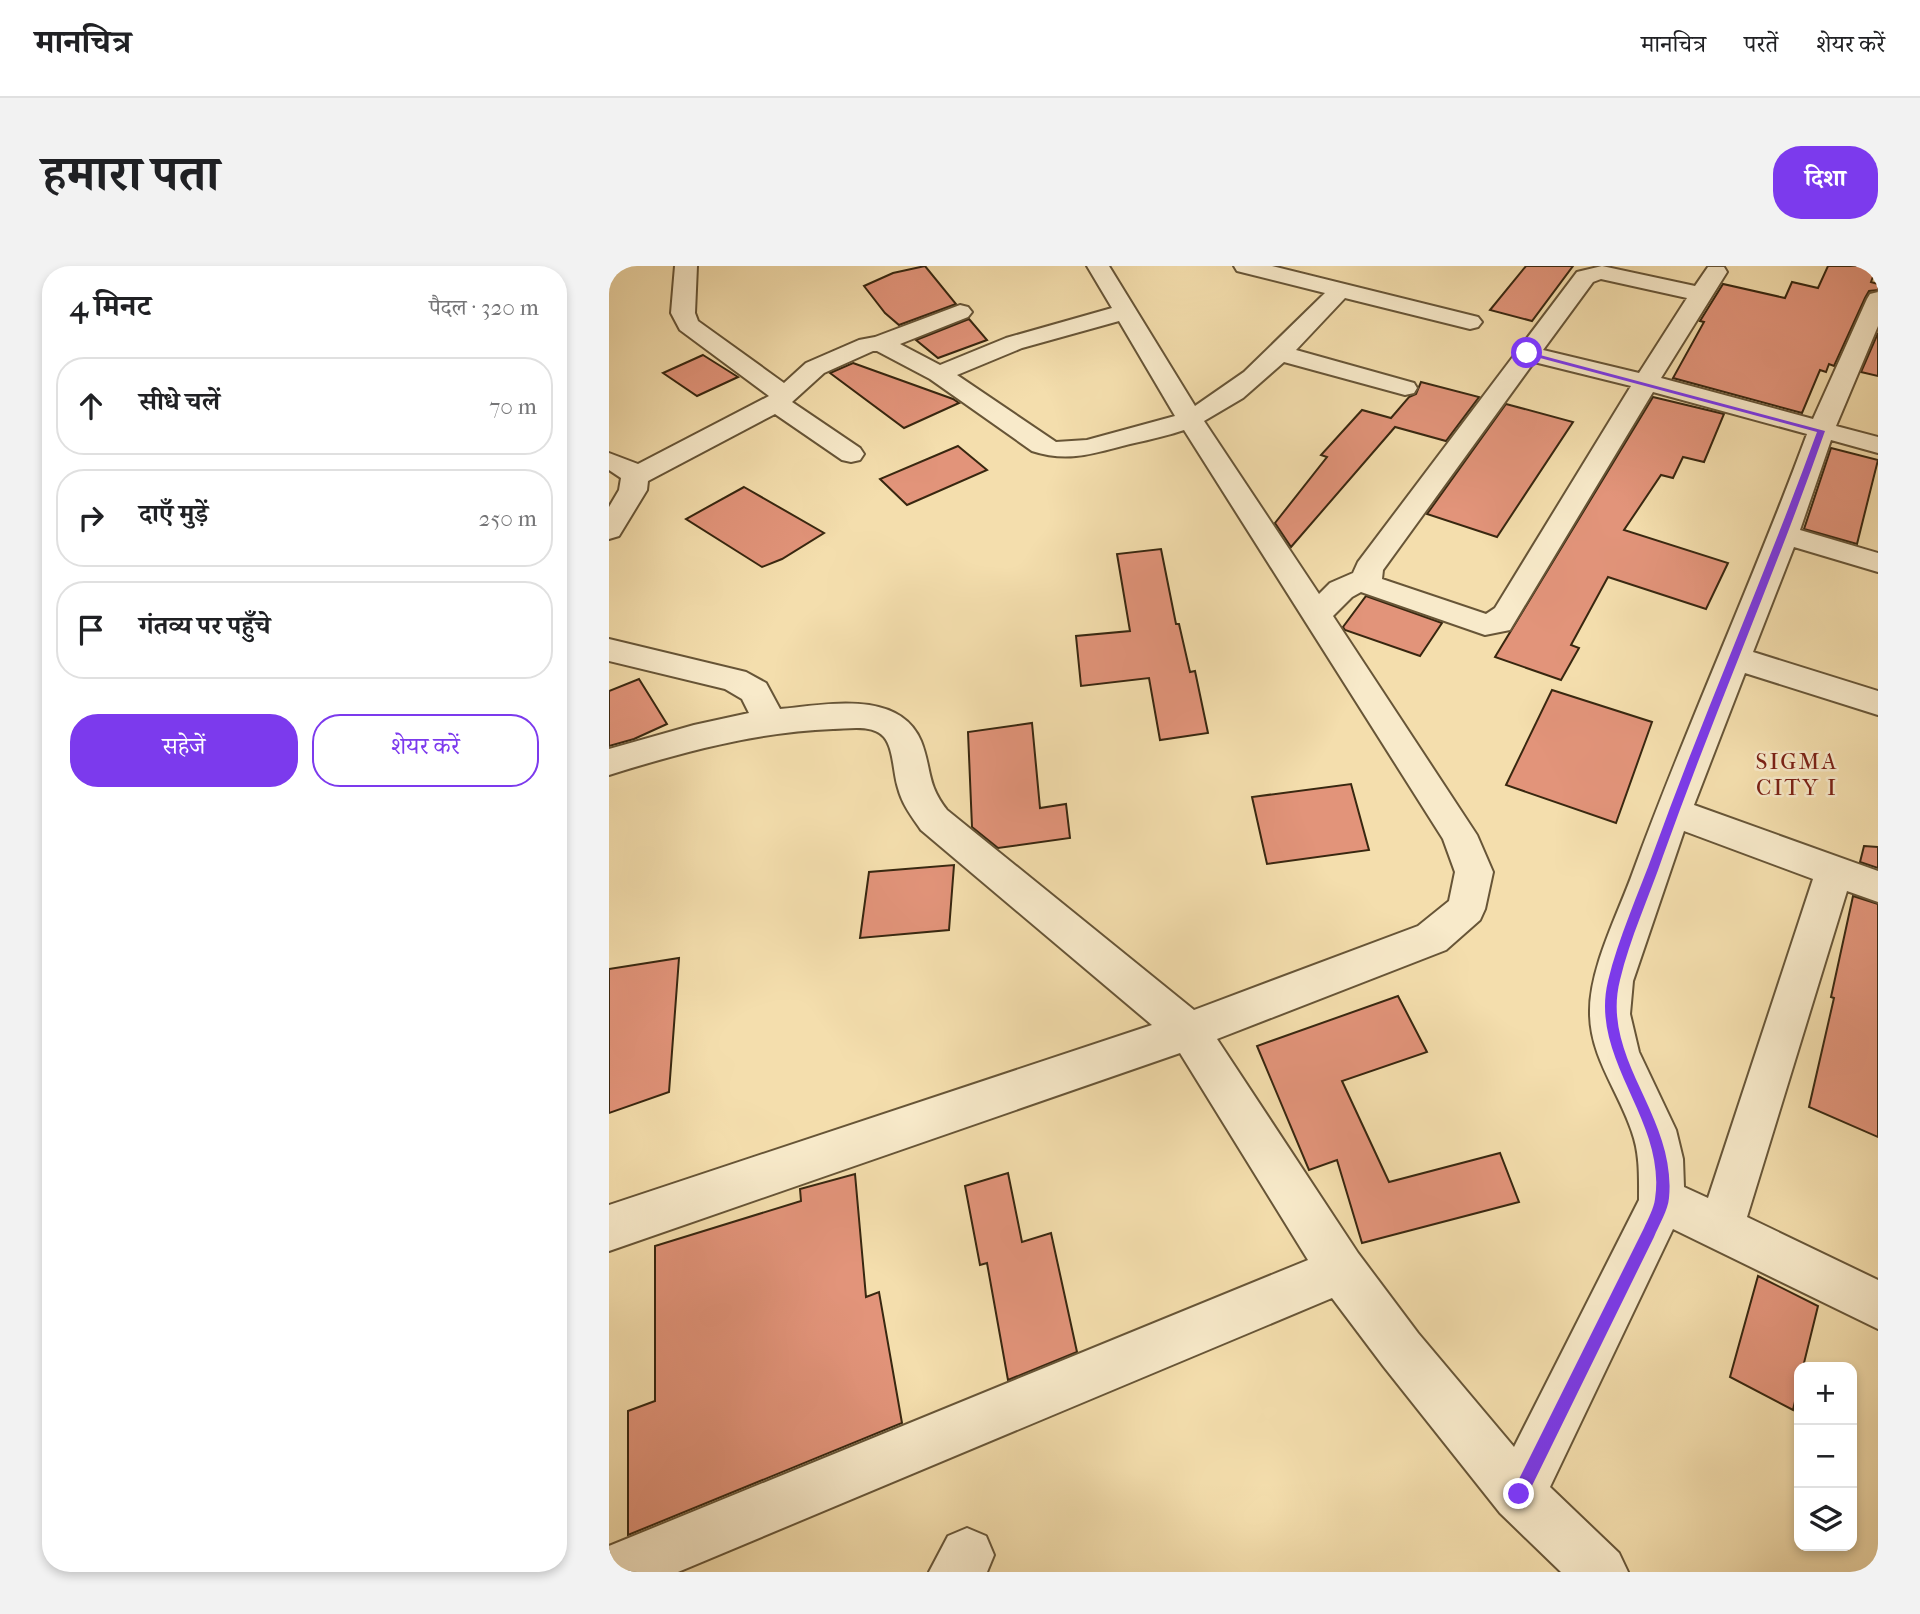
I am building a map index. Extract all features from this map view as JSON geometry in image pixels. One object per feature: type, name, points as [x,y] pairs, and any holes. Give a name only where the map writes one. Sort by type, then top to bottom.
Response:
[{"type":"street","points":[[686,266],[683,313],[688,325],[851,454]]},
{"type":"street","points":[[609,1228],[1189,1031],[1432,938],[1466,909],[1474,872],[1459,835],[1190,419],[1098,266]]},
{"type":"street","points":[[1245,266],[1470,322]]},
{"type":"street","points":[[1701,294],[1610,273],[1590,273],[1585,277],[1369,569],[1367,578],[1370,585],[1485,625],[1499,623],[1716,272]]},
{"type":"street","points":[[880,343],[939,374],[1052,450],[1080,451],[1190,419],[1247,385],[1341,289]]},
{"type":"street","points":[[1519,1494],[1649,1232],[1662,1199],[1661,1159],[1654,1130],[1618,1054],[1610,1014],[1613,981],[1673,813],[1784,535],[1821,431],[1878,299]]},
{"type":"street","points":[[635,477],[781,399],[815,368],[867,345],[880,343],[960,312]]},
{"type":"street","points":[[939,374],[1014,343],[1125,312]]},
{"type":"street","points":[[1278,353],[1405,387]]},
{"type":"street","points":[[1527,353],[1646,382],[1878,445]]},
{"type":"street","points":[[609,461],[626,467],[635,477]]},
{"type":"street","points":[[609,530],[633,490],[635,477]]},
{"type":"street","points":[[1784,535],[1878,563]]},
{"type":"street","points":[[1316,615],[1341,590],[1367,578]]},
{"type":"street","points":[[609,650],[734,680],[754,691],[770,721]]},
{"type":"street","points":[[1735,658],[1878,704]]},
{"type":"street","points":[[609,762],[689,736],[770,721],[866,717],[885,721],[897,728],[903,741],[915,791],[934,820],[1189,1031],[1341,1270],[1401,1350],[1519,1494],[1600,1572]]},
{"type":"street","points":[[1673,813],[1878,887]]},
{"type":"street","points":[[1721,1228],[1834,871]]},
{"type":"street","points":[[1662,1199],[1878,1304]]},
{"type":"street","points":[[612,1572],[1341,1270]]},
{"type":"building","points":[[925,266],[956,304],[899,325],[885,313],[864,286],[893,273]]},
{"type":"building","points":[[1526,266],[1573,266],[1532,321],[1490,310]]},
{"type":"building","points":[[1828,266],[1877,266],[1871,282],[1878,284],[1878,290],[1869,291],[1834,366],[1829,364],[1826,372],[1820,370],[1802,413],[1673,378],[1704,322],[1700,321],[1723,284],[1785,298],[1792,282],[1818,288]]},
{"type":"building","points":[[969,319],[987,340],[938,358],[916,340]]},
{"type":"building","points":[[1878,333],[1878,376],[1861,372]]},
{"type":"building","points":[[703,355],[738,377],[697,396],[663,373]]},
{"type":"building","points":[[853,363],[959,403],[904,428],[830,373]]},
{"type":"building","points":[[1421,382],[1479,397],[1446,441],[1395,427],[1291,547],[1275,523],[1327,457],[1321,455],[1362,410],[1391,418],[1409,397],[1416,394]]},
{"type":"building","points":[[1653,397],[1724,414],[1704,462],[1683,457],[1673,478],[1661,475],[1624,530],[1728,563],[1706,609],[1608,577],[1571,645],[1579,648],[1561,680],[1495,657]]},
{"type":"building","points":[[1506,404],[1573,422],[1497,537],[1427,514]]},
{"type":"building","points":[[958,446],[987,470],[907,505],[880,479]]},
{"type":"building","points":[[1831,448],[1878,460],[1857,544],[1804,529]]},
{"type":"building","points":[[744,487],[824,533],[782,559],[762,567],[686,519]]},
{"type":"building","points":[[1161,549],[1176,624],[1179,624],[1190,672],[1195,671],[1208,733],[1160,740],[1149,678],[1081,686],[1076,636],[1130,631],[1117,554]]},
{"type":"building","points":[[1366,596],[1442,623],[1420,656],[1345,630],[1343,627]]},
{"type":"building","points":[[639,679],[667,724],[634,739],[609,746],[609,691]]},
{"type":"building","points":[[1552,690],[1652,722],[1616,823],[1506,785]]},
{"type":"building","points":[[1032,723],[1040,808],[1066,804],[1070,838],[998,848],[972,827],[968,732]]},
{"type":"building","points":[[1351,784],[1369,850],[1267,864],[1252,797]]},
{"type":"building","points":[[1864,846],[1878,847],[1878,868],[1860,862]]},
{"type":"building","points":[[954,865],[949,930],[860,938],[869,872]]},
{"type":"building","points":[[1853,896],[1878,904],[1878,1137],[1809,1107],[1834,998],[1831,997]]},
{"type":"building","points":[[679,958],[669,1092],[609,1113],[609,969]]},
{"type":"building","points":[[1398,996],[1427,1052],[1342,1081],[1389,1182],[1500,1153],[1519,1202],[1362,1243],[1337,1160],[1309,1170],[1257,1046]]},
{"type":"building","points":[[1008,1173],[1022,1242],[1051,1233],[1077,1352],[1008,1380],[987,1263],[980,1265],[965,1186]]},
{"type":"building","points":[[855,1174],[866,1297],[879,1292],[902,1423],[628,1535],[628,1411],[655,1401],[655,1246],[801,1201],[800,1189]]},
{"type":"building","points":[[1758,1276],[1818,1306],[1804,1362],[1794,1362],[1793,1410],[1730,1377]]},
{"type":"district","name":"SIGMA CITY I","points":[[1797,774]]},
{"type":"route","points":[[1519,1494],[1649,1232],[1662,1199],[1661,1159],[1654,1130],[1618,1054],[1610,1014],[1613,981],[1673,813],[1784,535],[1821,431],[1646,382],[1527,353]]}]
